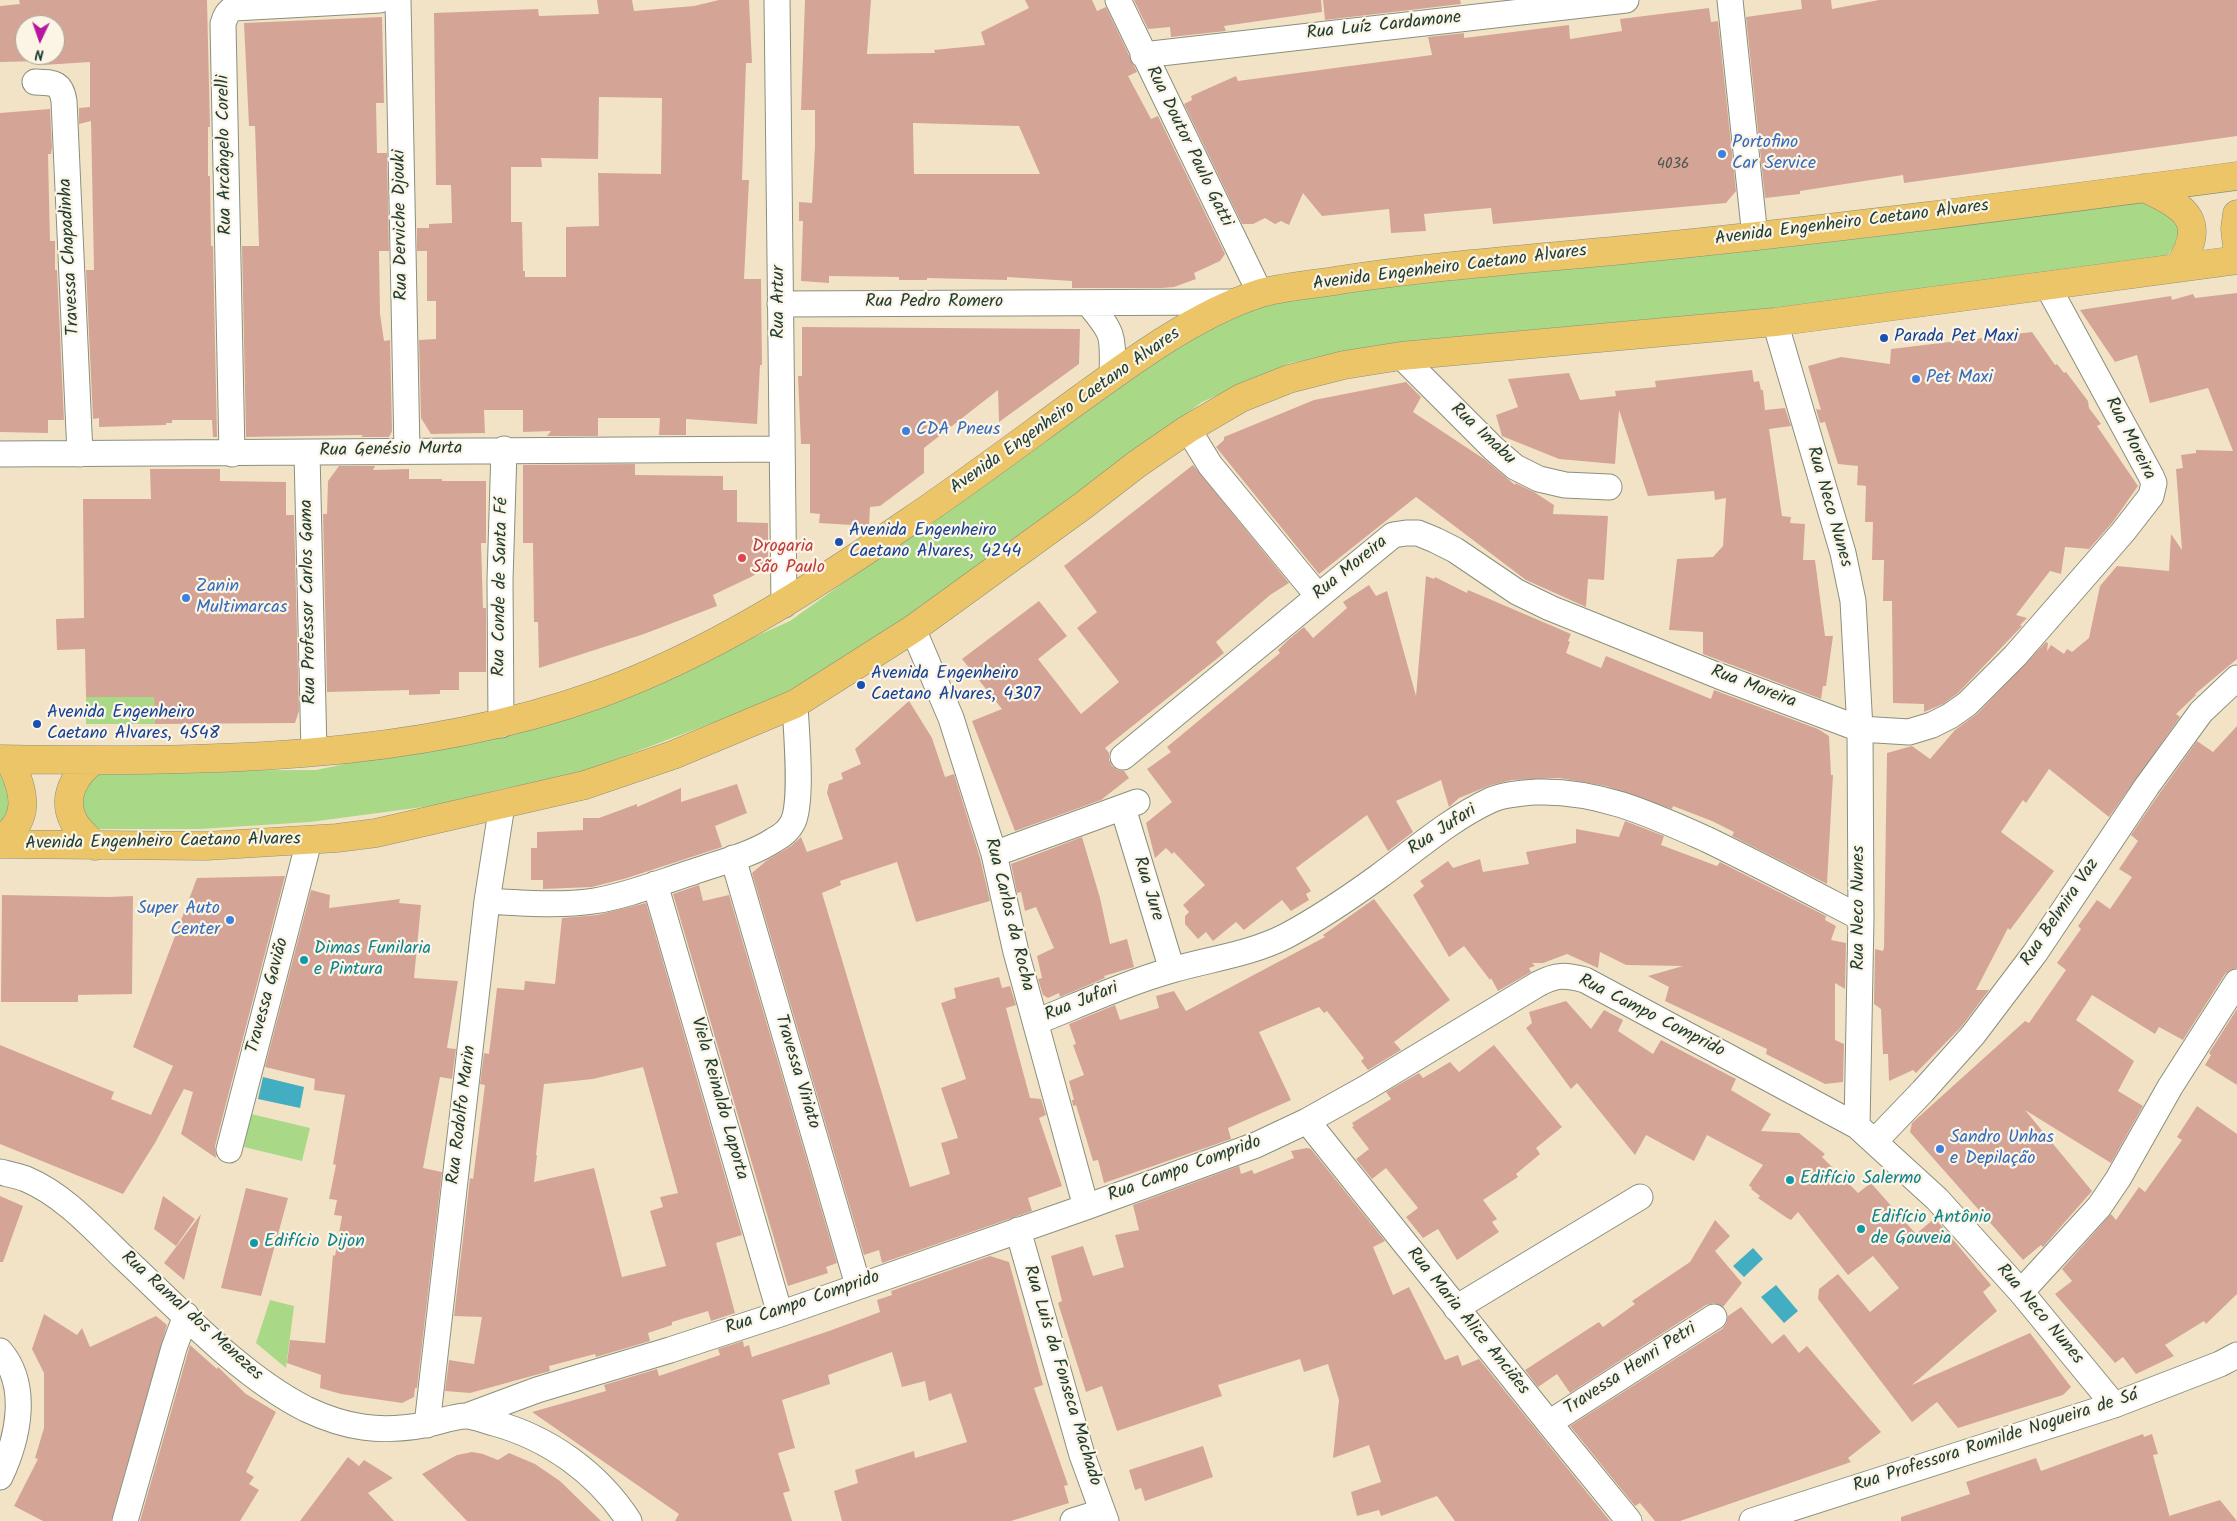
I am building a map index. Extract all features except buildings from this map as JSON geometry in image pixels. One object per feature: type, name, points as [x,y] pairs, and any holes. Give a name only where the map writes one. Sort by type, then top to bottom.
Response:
[{"type":"main road","name":"Avenida Engenheiro Caetano Alvares","points":[[4,760],[95,760],[314,752],[430,738],[501,725],[598,694],[654,672],[726,637],[784,605],[926,511],[1169,337],[1250,297],[1391,272],[1756,237],[2237,176]]},
{"type":"main road","points":[[2144,188],[2175,203],[2188,217],[2192,229],[2192,241],[2178,268]]},
{"type":"main road","points":[[2237,214],[2235,228],[2237,246]]},
{"type":"main road","name":"Avenida Engenheiro Caetano Alvares","points":[[0,844],[206,846],[310,841],[376,833],[585,785],[673,755],[795,704],[913,629],[1188,429],[1241,398],[1290,379],[1344,365],[1401,356],[1775,322],[2237,260]]},
{"type":"main road","points":[[0,840],[9,834],[24,805],[20,780],[4,760]]},
{"type":"main road","points":[[95,760],[73,780],[69,805],[75,822],[95,846]]},
{"type":"street","name":"Rua Arcângelo Corelli","points":[[232,454],[223,24],[225,17],[228,11],[234,8],[380,0]]},
{"type":"street","name":"Rua Derviche Djouki","points":[[398,0],[407,450]]},
{"type":"street","name":"Rua Artur","points":[[777,0],[784,605]]},
{"type":"street","name":"Rua Doutor Paulo Gatti","points":[[1118,0],[1250,297]]},
{"type":"street","name":"Rua Luíz Cardamone","points":[[1143,55],[1626,0]]},
{"type":"street","points":[[1730,0],[1756,237]]},
{"type":"street","name":"Travessa Chapadinha","points":[[34,82],[52,83],[57,86],[62,90],[64,100],[80,454]]},
{"type":"street","name":"Rua Moreira","points":[[1123,757],[1393,535],[1406,533],[1418,533],[1455,550],[1517,592],[1550,608],[1718,676],[1860,729],[1908,732],[1932,725],[1950,716],[1967,704],[2015,656],[2123,532],[2151,496],[2154,483],[2047,285]]},
{"type":"street","name":"Rua Pedro Romero","points":[[780,304],[1088,303],[1250,297]]},
{"type":"street","points":[[1088,303],[1107,325],[1112,335],[1112,376]]},
{"type":"street","name":"Rua Neco Nunes","points":[[1775,322],[1843,553],[1851,592],[1860,729],[1860,918],[1866,1134],[1937,1199],[2021,1292],[2114,1405]]},
{"type":"street","name":"Rua Imabu","points":[[1401,356],[1514,467],[1539,479],[1565,485],[1609,487]]},
{"type":"street","points":[[1188,429],[1210,465],[1318,596]]},
{"type":"street","name":"Rua Genésio Murta","points":[[0,454],[232,454],[504,449],[782,449]]},
{"type":"street","name":"Rua Conde de Santa Fé","points":[[501,725],[500,580],[504,449]]},
{"type":"street","name":"Rua Professor Carlos Gama","points":[[307,453],[314,752]]},
{"type":"street","name":"Rua Carlos da Rocha","points":[[913,629],[951,718],[994,854],[1016,952],[1086,1207]]},
{"type":"street","name":"Rua Belmira Vaz","points":[[1866,1134],[1923,1091],[1973,1035],[2035,953],[2147,786],[2196,719],[2237,678]]},
{"type":"street","points":[[487,901],[573,903],[607,898],[734,858],[773,842],[794,821],[798,785],[795,704]]},
{"type":"street","name":"Rua Jufari","points":[[1036,1022],[1125,986],[1172,970],[1248,950],[1282,938],[1308,924],[1378,877],[1426,839],[1465,814],[1493,799],[1519,793],[1563,792],[1609,801],[1648,813],[1736,854],[1860,918]]},
{"type":"street","name":"Rua Rodolfo Marin","points":[[427,1424],[487,901],[502,805]]},
{"type":"street","name":"Rua Jure","points":[[994,854],[1130,805],[1172,970]]},
{"type":"street","name":"Travessa Gavião","points":[[229,1150],[310,841]]},
{"type":"street","name":"Travessa Viriato","points":[[734,858],[858,1285]]},
{"type":"street","name":"Viela Reinaldo Laporta","points":[[655,884],[780,1314]]},
{"type":"street","name":"Rua Campo Comprido","points":[[467,1416],[537,1390],[670,1350],[780,1314],[858,1285],[1086,1207],[1256,1145],[1307,1121],[1366,1088],[1552,977],[1568,975],[1585,980],[1866,1134]]},
{"type":"street","points":[[2021,1292],[2099,1207],[2118,1180],[2170,1087],[2237,982]]},
{"type":"street","name":"Rua Maria Alice Anciães","points":[[1307,1121],[1629,1521]]},
{"type":"street","name":"Rua Ramal dos Menezes","points":[[0,1172],[26,1179],[62,1202],[82,1218],[235,1360],[272,1388],[306,1408],[344,1425],[375,1429],[405,1428],[467,1416],[509,1428],[537,1438],[572,1460],[598,1483],[629,1521]]},
{"type":"street","points":[[1456,1308],[1640,1197]]},
{"type":"street","name":"Rua Luis da Fonseca Machado","points":[[1018,1230],[1082,1455],[1104,1516]]},
{"type":"street","points":[[125,1521],[174,1348],[186,1315]]},
{"type":"street","name":"Travessa Henri Petri","points":[[1549,1423],[1714,1317]]},
{"type":"street","points":[[0,1352],[10,1363],[15,1376],[18,1403],[16,1425],[6,1464],[0,1477]]},
{"type":"street","name":"Rua Professora Romilde Nogueira de Sá","points":[[1752,1521],[2114,1405],[2220,1364],[2237,1355]]},
{"type":"street","points":[[1073,1521],[1104,1516]]},
{"type":"green space","points":[[2136,201],[2169,208],[2178,218],[2178,241],[2167,256],[1773,310],[1407,342],[1290,363],[1202,402],[1078,496],[912,614],[778,698],[577,774],[501,789],[438,805],[310,822],[199,829],[98,829],[80,814],[83,781],[92,771],[316,770],[505,731],[598,707],[790,621],[1174,347],[1268,302],[1405,284]]},
{"type":"green space","points":[[86,697],[154,697],[155,724],[86,724]]},
{"type":"green space","points":[[0,775],[8,775],[13,811],[0,825]]},
{"type":"green space","points":[[251,1114],[310,1128],[302,1161],[244,1147]]},
{"type":"green space","points":[[270,1300],[294,1306],[286,1368],[256,1343]]},
{"type":"water","points":[[263,1077],[304,1087],[300,1108],[258,1099]]},
{"type":"water","points":[[1753,1248],[1763,1259],[1744,1277],[1733,1266]]},
{"type":"water","points":[[1776,1285],[1798,1311],[1784,1323],[1761,1297]]},
{"type":"place","name":"Portofino Car Service","points":[[1722,154]]},
{"type":"place","name":"Parada Pet Maxi","points":[[1884,338]]},
{"type":"place","name":"Pet Maxi","points":[[1916,379]]},
{"type":"place","name":"CDA Pneus","points":[[906,431]]},
{"type":"place","name":"Avenida Engenheiro Caetano Alvares, 4244","points":[[839,542]]},
{"type":"place","name":"Drogaria São Paulo","points":[[742,558]]},
{"type":"place","name":"Zanin Multimarcas","points":[[186,598]]},
{"type":"place","name":"Avenida Engenheiro Caetano Alvares, 4307","points":[[861,685]]},
{"type":"place","name":"Avenida Engenheiro Caetano Alvares, 4548","points":[[37,724]]},
{"type":"place","name":"Super Auto Center","points":[[230,920]]},
{"type":"place","name":"Dimas Funilaria e Pintura","points":[[304,960]]},
{"type":"place","name":"Sandro Unhas e Depilação","points":[[1940,1149]]},
{"type":"place","name":"Edifício Salermo","points":[[1790,1180]]},
{"type":"place","name":"Edifício Antônio de Gouveia","points":[[1861,1229]]},
{"type":"place","name":"Edifício Dijon","points":[[254,1243]]}]
